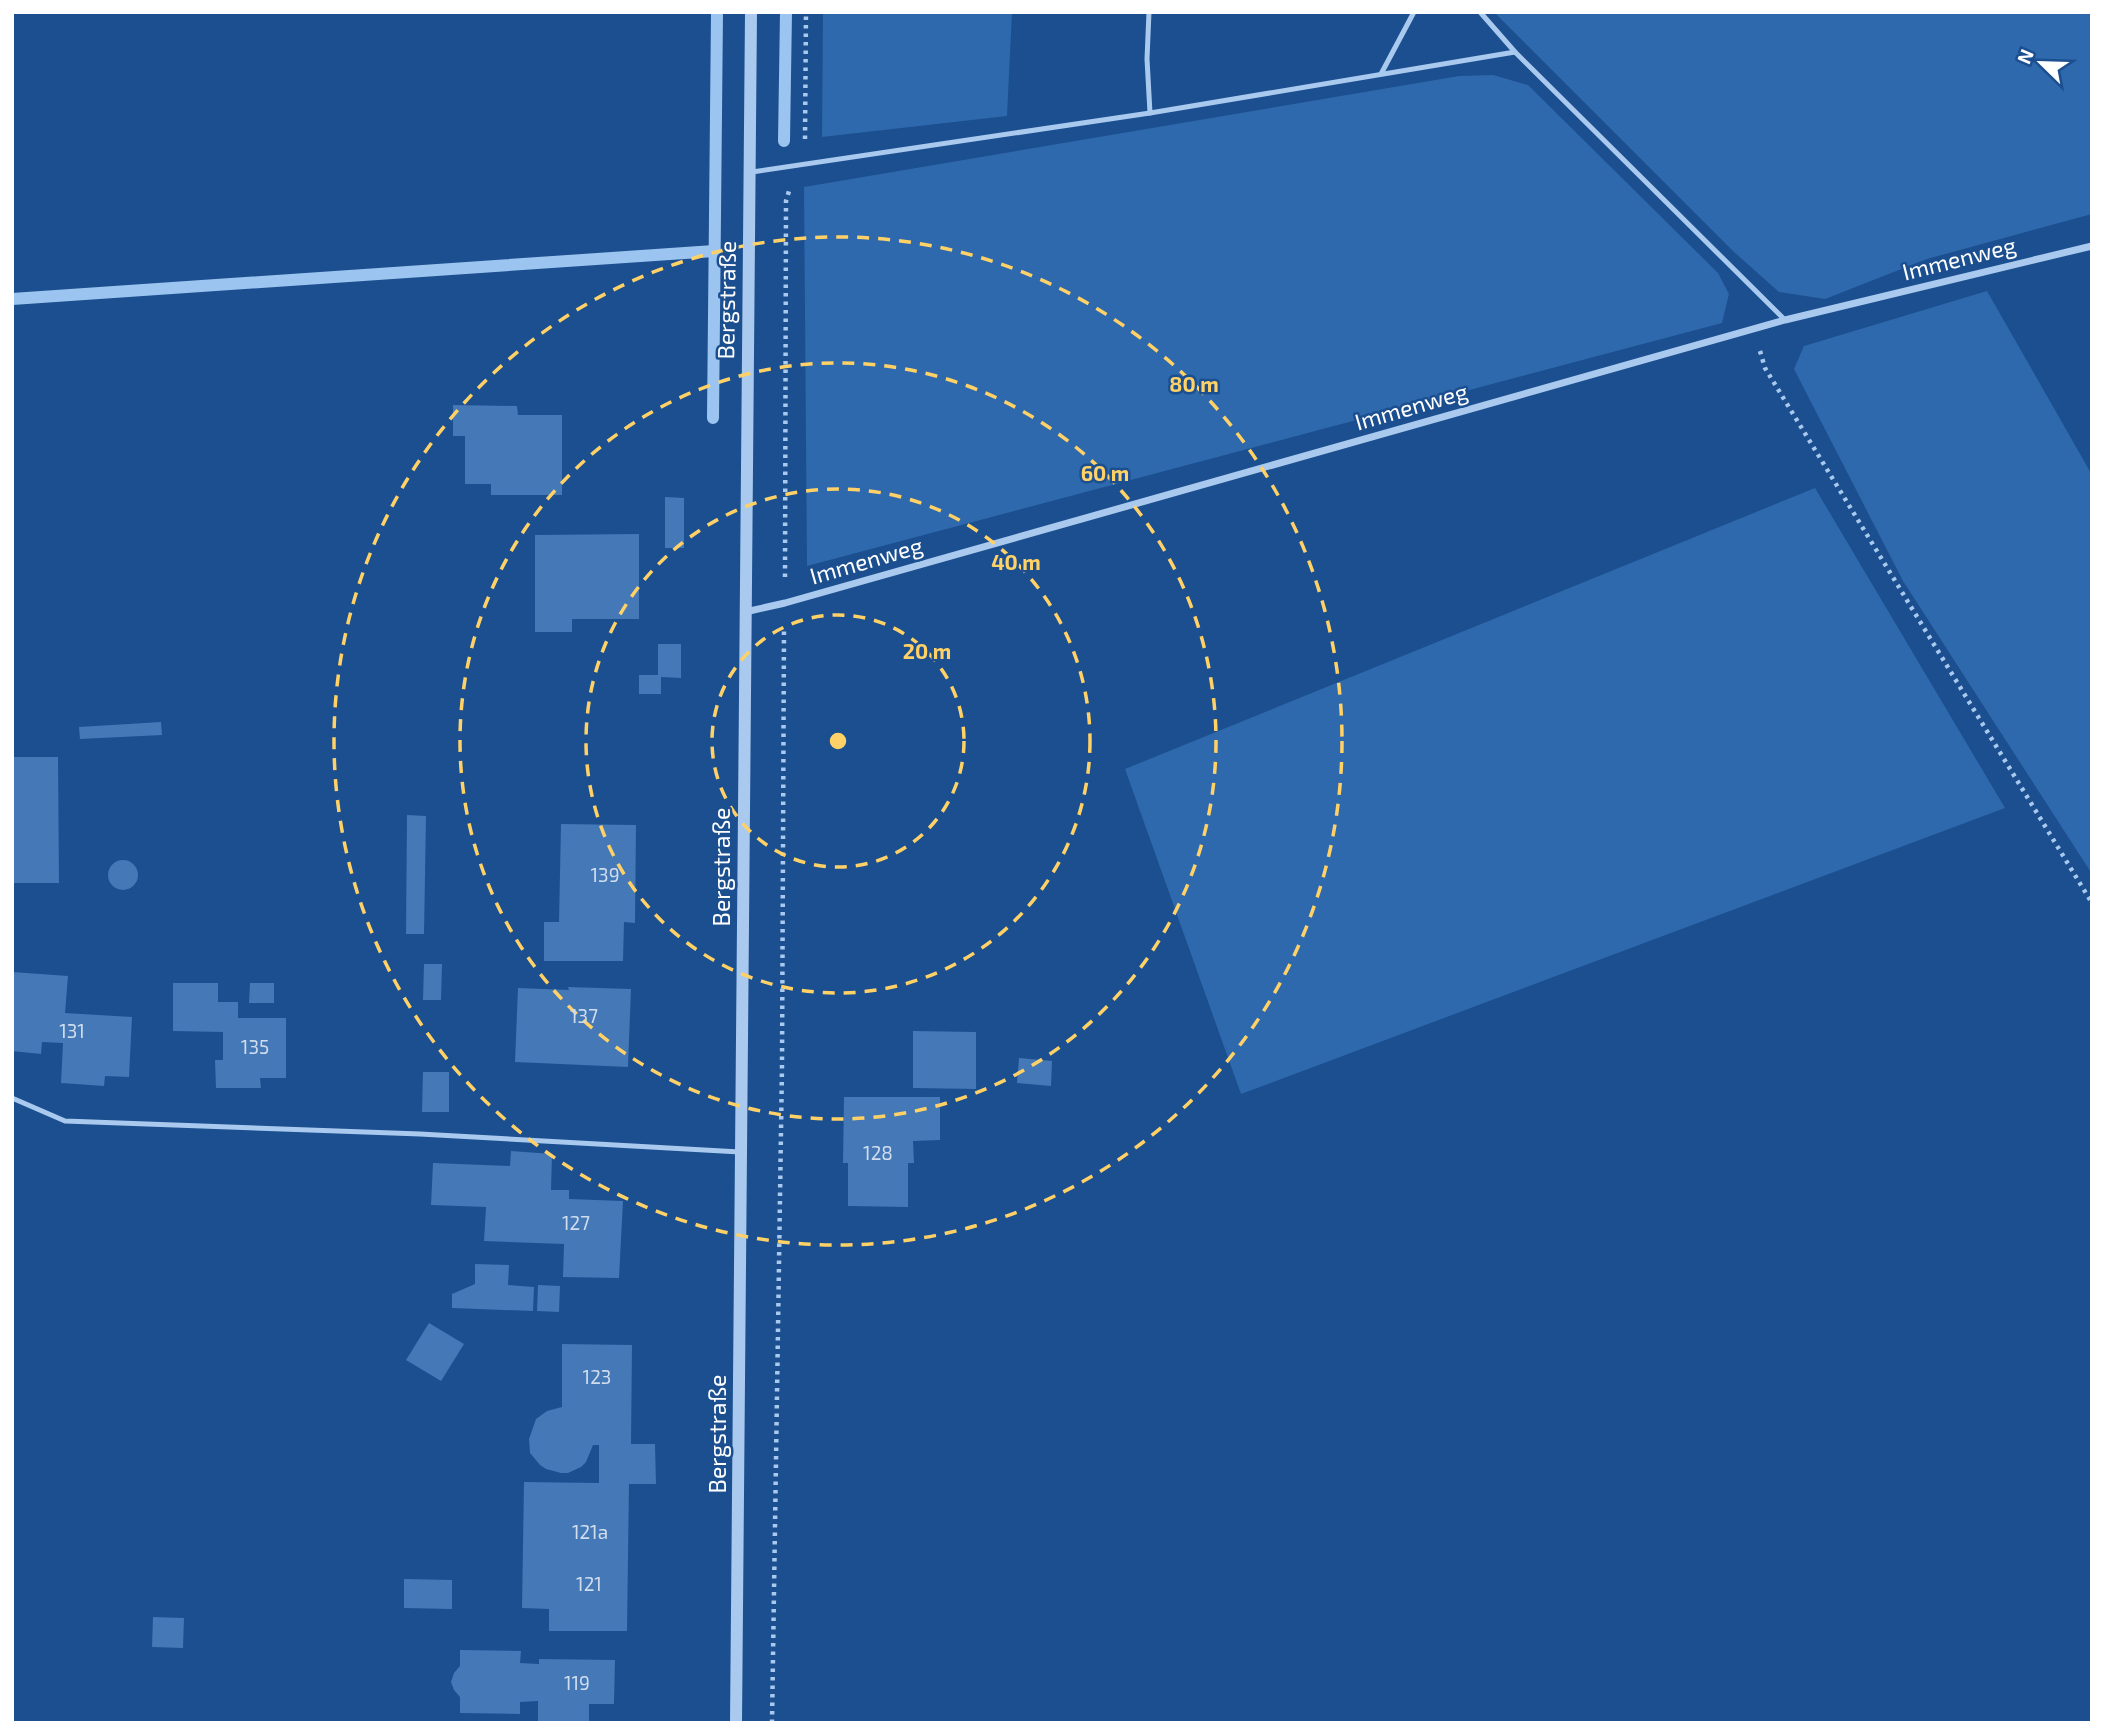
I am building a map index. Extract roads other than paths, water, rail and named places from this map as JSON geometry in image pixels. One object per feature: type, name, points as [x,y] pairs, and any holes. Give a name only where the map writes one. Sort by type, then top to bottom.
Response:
[{"type":"street","name":"Bergstraße","points":[[736,1723],[751,12]]},
{"type":"street","name":"Immenweg","points":[[744,612],[785,603],[1785,320],[2092,246]]},
{"type":"lane","points":[[1149,12],[1147,59],[1150,113]]},
{"type":"lane","points":[[1381,74],[1414,12]]},
{"type":"lane","points":[[1480,12],[1515,52],[1785,320]]},
{"type":"lane","points":[[749,173],[1150,113],[1515,52]]},
{"type":"lane","points":[[12,1098],[65,1121],[420,1134],[740,1152]]},
{"type":"waterway","points":[[713,418],[717,12]]},
{"type":"waterway","points":[[784,141],[786,12]]},
{"type":"waterway","points":[[12,299],[714,251]]}]
